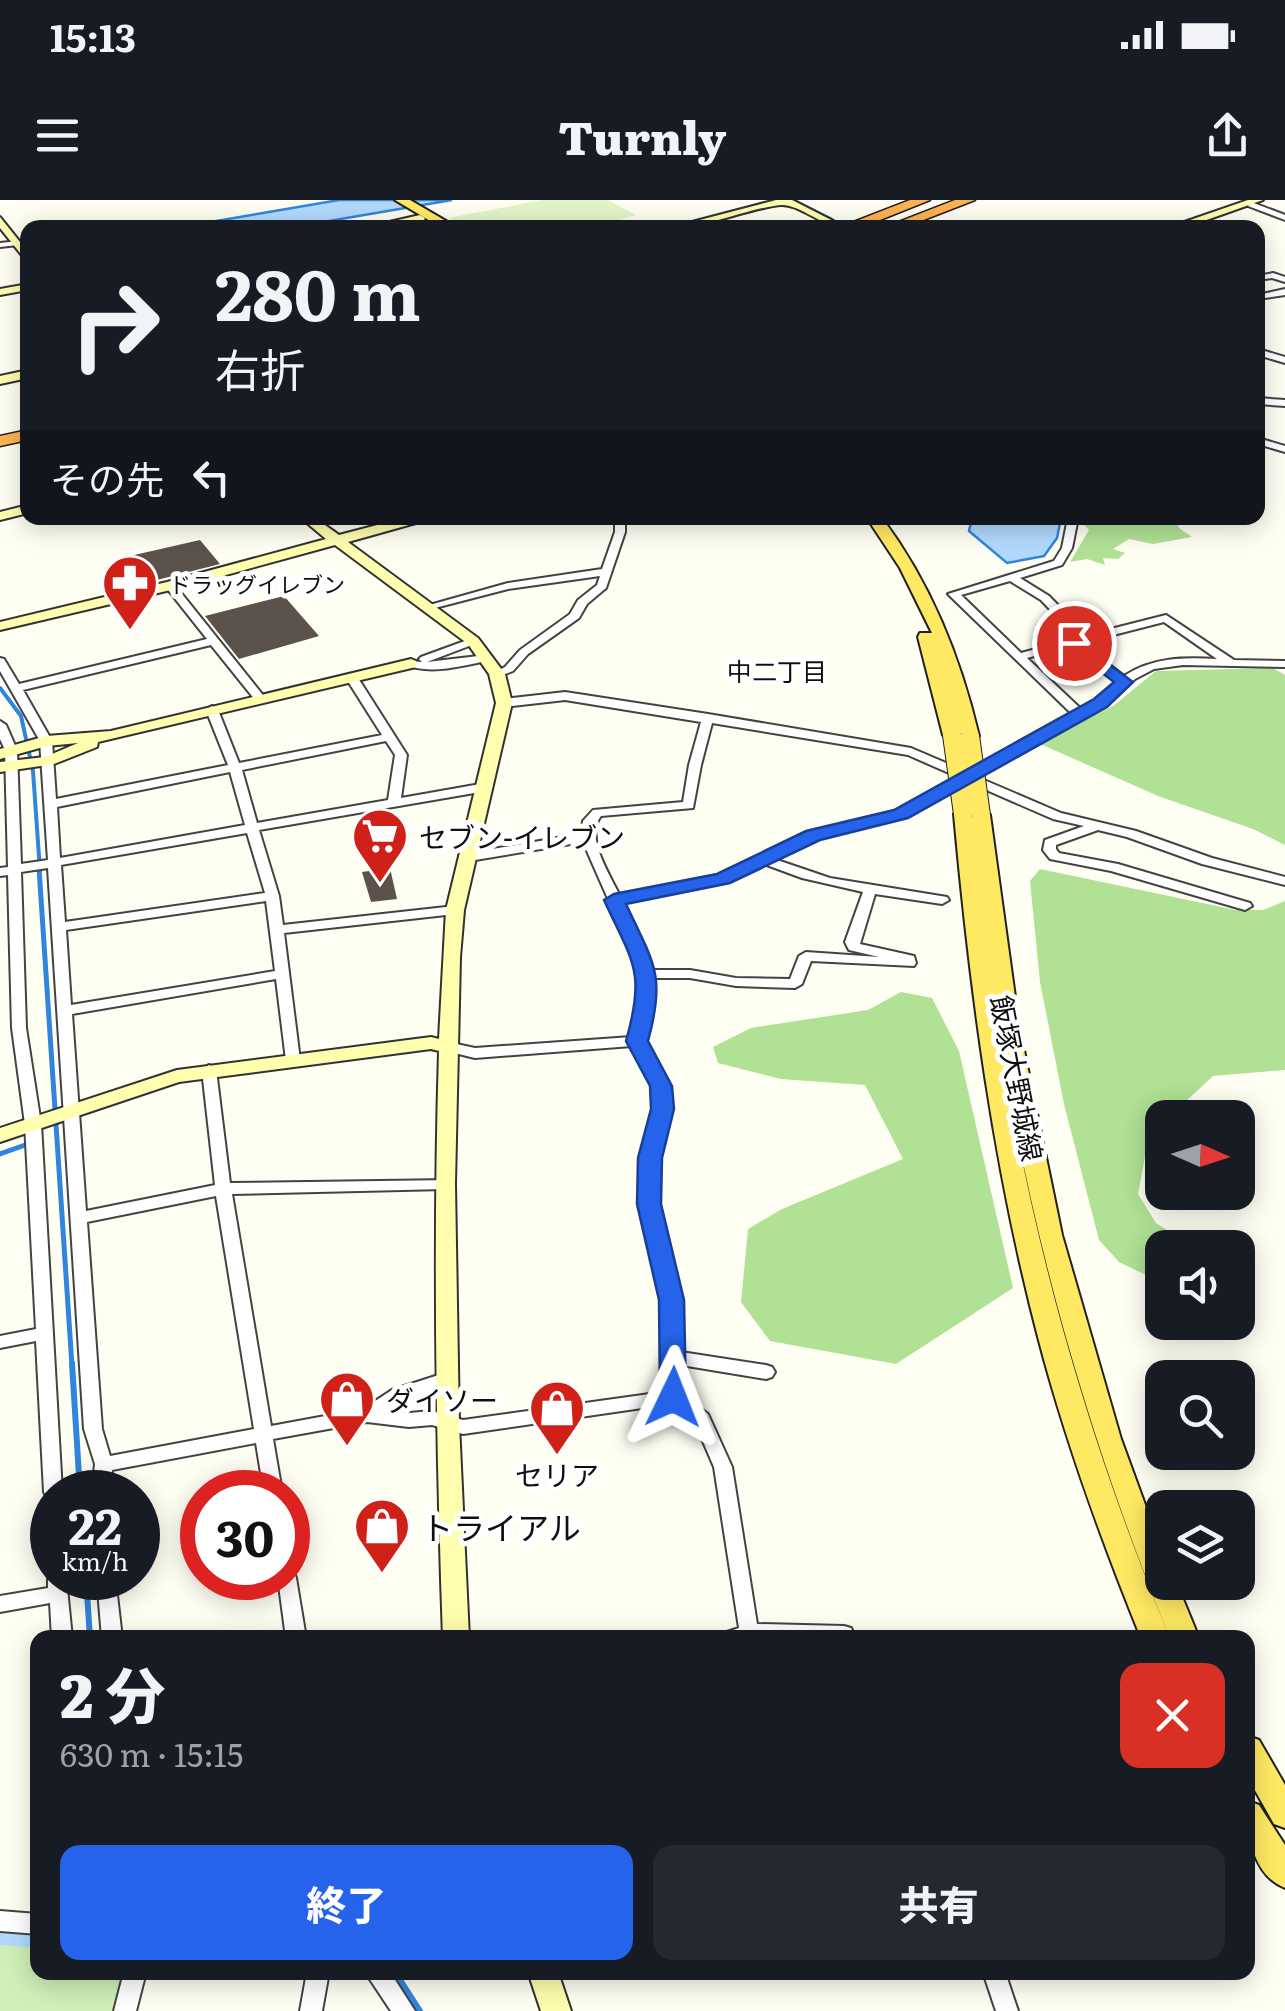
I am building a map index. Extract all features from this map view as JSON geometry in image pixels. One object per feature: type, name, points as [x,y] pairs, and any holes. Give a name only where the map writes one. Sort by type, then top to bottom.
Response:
[{"type":"highway","points":[[867,220],[923,200]]},
{"type":"highway","points":[[888,220],[938,200]]},
{"type":"highway","points":[[891,220],[950,200]]},
{"type":"highway","points":[[914,220],[968,200]]},
{"type":"highway","points":[[935,220],[989,200]]},
{"type":"main road","points":[[386,200],[423,220]]},
{"type":"main road","points":[[401,200],[439,220]]},
{"type":"main road","name":"飯塚大野城線","points":[[863,525],[894,568],[916,610],[961,735]]},
{"type":"main road","name":"飯塚大野城線","points":[[879,525],[913,574],[932,612],[961,692],[961,735],[972,814],[1010,1050],[1043,1203],[1110,1452],[1148,1555],[1182,1630]]},
{"type":"main road","name":"飯塚大野城線","points":[[972,814],[985,1026],[1048,1328],[1088,1465],[1153,1630]]},
{"type":"main road","points":[[1255,1762],[1285,1814]]},
{"type":"main road","points":[[1255,1827],[1285,1873]]},
{"type":"street","points":[[706,220],[786,200],[827,220]]},
{"type":"street","points":[[1197,220],[1254,202],[1285,218]]},
{"type":"street","points":[[410,220],[420,218]]},
{"type":"street","points":[[0,220],[20,249]]},
{"type":"street","points":[[0,246],[16,244]]},
{"type":"street","points":[[318,525],[473,641],[492,666],[504,703],[455,910],[447,1046],[447,1424],[456,1630]]},
{"type":"street","points":[[0,626],[170,586],[394,525]]},
{"type":"street","points":[[411,664],[509,668],[524,652],[574,616],[582,602],[602,586],[620,525]]},
{"type":"street","points":[[1071,525],[1058,563],[953,594],[1079,714]]},
{"type":"street","points":[[431,606],[508,586],[605,572]]},
{"type":"street","points":[[1012,577],[1046,598],[1079,641],[1124,682]]},
{"type":"street","points":[[170,586],[260,699]]},
{"type":"street","points":[[1018,658],[1166,618],[1230,662]]},
{"type":"street","points":[[18,688],[214,641]]},
{"type":"street","points":[[6,759],[48,761],[111,736],[411,664],[473,641]]},
{"type":"street","points":[[0,662],[46,741],[93,1429],[103,1470]]},
{"type":"street","points":[[614,900],[723,878],[813,836],[901,814],[1101,703],[1150,666],[1285,664]]},
{"type":"street","points":[[352,678],[401,756],[394,804]]},
{"type":"street","points":[[504,703],[565,696],[911,752],[1057,816],[1285,881]]},
{"type":"street","points":[[212,710],[235,768],[272,896],[293,1060]]},
{"type":"street","points":[[673,1397],[672,1300],[649,1204],[650,1158],[663,1109],[661,1086],[637,1041],[647,1006],[648,974],[587,837],[589,821],[598,813],[689,805],[708,718]]},
{"type":"street","points":[[0,725],[6,759],[20,1028],[32,1124],[52,1470]]},
{"type":"street","points":[[6,759],[46,741],[111,736]]},
{"type":"street","points":[[52,804],[390,737]]},
{"type":"street","points":[[11,869],[486,788]]},
{"type":"street","points":[[1097,826],[1050,844],[1048,850],[1055,856],[1113,867],[1245,906]]},
{"type":"street","points":[[469,856],[587,837]]},
{"type":"street","points":[[764,859],[797,875],[942,900]]},
{"type":"street","points":[[648,974],[795,984],[806,956],[909,964],[910,959],[895,954],[854,947],[852,942],[870,890]]},
{"type":"street","points":[[59,927],[272,896]]},
{"type":"street","points":[[276,930],[455,910]]},
{"type":"street","points":[[65,1011],[282,974]]},
{"type":"street","points":[[0,1034],[20,1028]]},
{"type":"street","points":[[0,1135],[176,1076],[208,1070],[432,1042],[474,1053],[637,1041]]},
{"type":"street","points":[[208,1070],[223,1190],[270,1470]]},
{"type":"street","points":[[81,1218],[223,1190],[445,1184]]},
{"type":"street","points":[[0,1342],[45,1333]]},
{"type":"street","points":[[675,1356],[766,1372]]},
{"type":"street","points":[[367,1415],[398,1395],[448,1379]]},
{"type":"street","points":[[104,1464],[367,1415],[409,1420],[432,1418],[463,1428],[673,1397],[702,1419],[723,1467],[744,1630]]},
{"type":"street","points":[[0,1604],[30,1595]]},
{"type":"street","points":[[58,1600],[61,1630]]},
{"type":"street","points":[[108,1600],[111,1630]]},
{"type":"street","points":[[290,1600],[295,1630]]},
{"type":"street","points":[[0,1921],[30,1923]]},
{"type":"street","points":[[125,2011],[133,1980]]},
{"type":"street","points":[[310,2011],[316,1980]]},
{"type":"street","points":[[382,1980],[404,2011]]},
{"type":"street","points":[[546,1980],[556,2011]]},
{"type":"street","points":[[997,1980],[1007,2011]]},
{"type":"green space","points":[[542,200],[608,200],[636,215],[619,220],[448,218]]},
{"type":"green space","points":[[1084,525],[1178,525],[1192,537],[1153,544],[1129,539],[1113,549],[1125,553],[1118,559],[1103,558],[1105,565],[1087,559],[1070,562],[1089,530]]},
{"type":"green space","points":[[1273,668],[1285,675],[1285,845],[1253,829],[1158,796],[1038,743],[1113,706],[1156,671]]},
{"type":"green space","points":[[1040,869],[1236,910],[1263,910],[1285,901],[1285,1070],[1213,1076],[1187,1100],[1145,1100],[1145,1157],[1138,1194],[1145,1210],[1167,1230],[1145,1230],[1145,1275],[1119,1262],[1099,1240],[1064,1104],[1040,982],[1030,881]]},
{"type":"green space","points":[[901,992],[932,998],[959,1051],[1013,1288],[896,1364],[770,1341],[741,1302],[748,1229],[782,1209],[903,1159],[865,1085],[781,1079],[718,1063],[713,1047],[751,1028],[868,1010]]},
{"type":"green space","points":[[0,1921],[30,1923],[30,1980],[133,1980],[125,2011],[0,2011]]},
{"type":"water","points":[[339,200],[452,200],[335,220],[222,220]]},
{"type":"water","points":[[970,525],[1060,525],[1057,538],[1044,556],[1007,563],[969,531]]},
{"type":"building","points":[[200,540],[220,564],[149,582],[130,556]]},
{"type":"building","points":[[284,596],[319,636],[239,659],[205,616]]},
{"type":"building","name":"セブン-イレブン","points":[[390,868],[397,899],[371,902],[362,872]]},
{"type":"waterway","points":[[794,200],[832,219]]},
{"type":"waterway","points":[[0,688],[21,716],[33,771],[40,871]]},
{"type":"waterway","points":[[39,868],[72,1366]]},
{"type":"waterway","points":[[0,1154],[28,1144]]},
{"type":"waterway","points":[[72,1363],[79,1470]]},
{"type":"waterway","points":[[87,1600],[89,1630]]},
{"type":"waterway","points":[[0,1933],[30,1935]]},
{"type":"waterway","points":[[400,1980],[420,2011]]},
{"type":"place","name":"ドラッグイレブン","points":[[130,632]]},
{"type":"place","name":"セブン-イレブン","points":[[380,885]]},
{"type":"place","name":"ダイソー","points":[[347,1448]]},
{"type":"place","name":"セリア","points":[[557,1457]]},
{"type":"place","name":"トライアル","points":[[382,1575]]},
{"type":"district","name":"中二丁目","points":[[777,670]]},
{"type":"route","points":[[673,1397],[672,1300],[649,1204],[650,1158],[663,1109],[661,1086],[637,1041],[647,1006],[648,974],[614,900],[723,878],[813,836],[901,814],[1101,703],[1124,682],[1074,643]]}]
